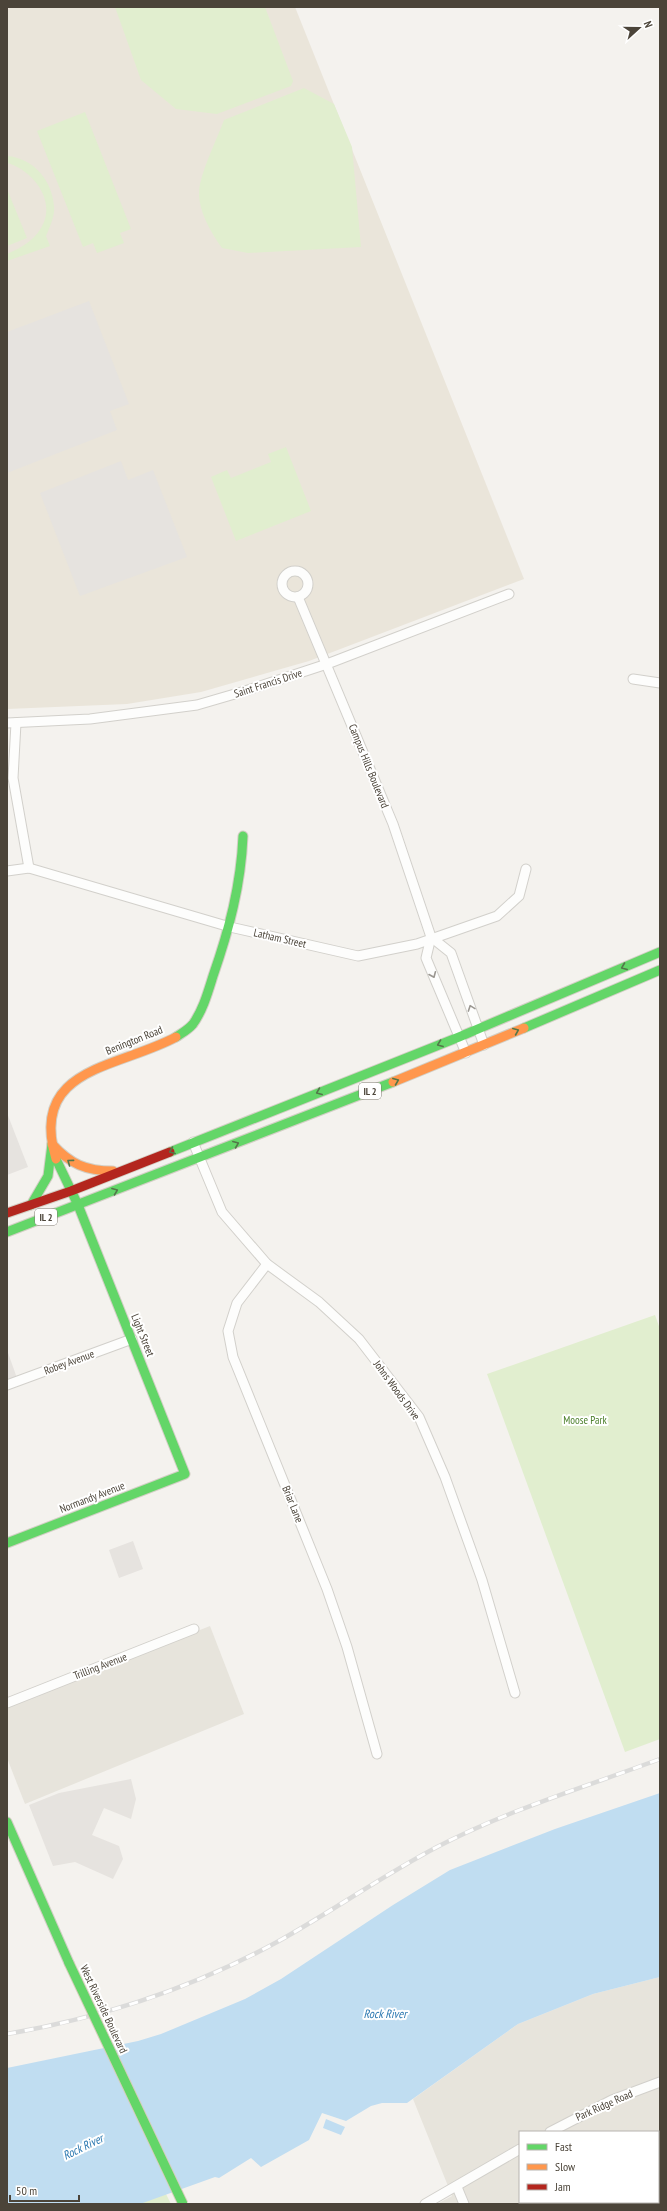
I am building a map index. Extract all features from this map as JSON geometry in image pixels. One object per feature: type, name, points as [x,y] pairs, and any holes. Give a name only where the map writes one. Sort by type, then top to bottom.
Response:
[{"type":"main road","name":"Benington Road","points":[[78,1205],[59,1166],[52,1144],[49,1117],[51,1110],[55,1102],[74,1080],[85,1073],[115,1060],[149,1049],[188,1029],[202,1008],[230,927],[242,868],[243,836]]},
{"type":"main road","name":"IL 2","points":[[7,1213],[71,1191],[459,1037],[660,952]]},
{"type":"main road","name":"IL 2","points":[[7,1232],[201,1158],[466,1053],[660,970]]},
{"type":"main road","points":[[52,1144],[66,1160],[88,1171],[121,1171]]},
{"type":"main road","points":[[31,1205],[48,1176],[52,1144]]},
{"type":"main road","name":"Light Street","points":[[78,1205],[185,1474]]},
{"type":"main road","name":"Normandy Avenue","points":[[7,1543],[185,1474]]},
{"type":"main road","name":"West Riverside Boulevard","points":[[7,1822],[69,1964],[183,2204]]},
{"type":"street","name":"Saint Francis Drive","points":[[11,723],[90,719],[197,705],[327,664],[509,594]]},
{"type":"street","name":"Campus Hills Boulevard","points":[[298,597],[393,824],[431,937]]},
{"type":"street","points":[[633,679],[660,682]]},
{"type":"street","points":[[11,723],[13,778],[29,868]]},
{"type":"street","name":"Latham Street","points":[[7,871],[29,868],[230,927],[358,956],[417,944],[431,937],[497,916],[519,896],[526,869]]},
{"type":"street","points":[[466,1053],[426,958],[431,937],[451,953],[484,1045]]},
{"type":"street","name":"Johns Woods Drive","points":[[193,1142],[201,1158],[222,1212],[267,1264],[319,1302],[359,1339],[418,1417],[445,1478],[482,1580],[515,1693]]},
{"type":"street","name":"Briar Lane","points":[[267,1264],[237,1303],[228,1330],[233,1357],[327,1589],[347,1647],[378,1754]]},
{"type":"street","name":"Robey Avenue","points":[[7,1385],[132,1339]]},
{"type":"street","name":"Trilling Avenue","points":[[7,1703],[194,1629]]},
{"type":"street","name":"Park Ridge Road","points":[[552,2131],[612,2100],[660,2082]]},
{"type":"street","points":[[426,2204],[519,2150]]},
{"type":"street","points":[[457,2187],[464,2204]]},
{"type":"shaded area","points":[[11,7],[295,7],[524,579],[309,661],[201,692],[127,704],[7,709],[7,9]]},
{"type":"shaded area","points":[[89,301],[129,404],[110,411],[117,430],[7,473],[7,332]]},
{"type":"shaded area","points":[[121,461],[128,480],[153,470],[187,557],[80,596],[40,493]]},
{"type":"shaded area","points":[[7,1113],[28,1167],[7,1175]]},
{"type":"shaded area","points":[[7,1350],[17,1378],[7,1382]]},
{"type":"shaded area","points":[[133,1541],[143,1569],[119,1578],[109,1550]]},
{"type":"shaded area","points":[[210,1626],[244,1714],[25,1804],[7,1758],[7,1706]]},
{"type":"shaded area","points":[[131,1779],[136,1799],[131,1819],[104,1808],[92,1835],[119,1846],[123,1859],[113,1879],[75,1862],[53,1866],[29,1805],[59,1793]]},
{"type":"shaded area","points":[[660,1977],[660,2204],[437,2204],[452,2196],[413,2099],[518,2024],[593,1994]]},
{"type":"green space","points":[[115,7],[265,7],[293,81],[291,86],[217,114],[176,109],[141,80]]},
{"type":"green space","points":[[304,88],[334,104],[352,147],[361,247],[248,253],[222,248],[208,226],[202,209],[199,192],[205,168],[224,120]]},
{"type":"green space","points":[[85,112],[131,229],[120,233],[124,243],[97,253],[93,243],[83,247],[37,131]]},
{"type":"green space","points":[[7,156],[25,161],[40,172],[45,179],[52,196],[54,214],[46,236],[50,246],[7,261],[7,254],[29,242],[38,233],[44,222],[46,203],[43,193],[38,185],[24,171],[7,163]]},
{"type":"green space","points":[[7,189],[27,238],[7,246]]},
{"type":"green space","points":[[286,447],[311,511],[236,541],[211,477],[227,470],[231,478],[271,462],[268,454]]},
{"type":"green space","name":"Moose Park","points":[[655,1315],[660,1329],[660,1739],[625,1752],[487,1374]]},
{"type":"green space","points":[[164,2190],[171,2204],[120,2204]]},
{"type":"water","name":"Rock River","points":[[660,1793],[660,1977],[593,1994],[518,2024],[407,2103],[382,2103],[371,2106],[346,2121],[322,2113],[309,2140],[261,2167],[251,2158],[219,2178],[215,2177],[140,2204],[7,2204],[7,2068],[138,2041],[161,2034],[245,1999],[281,1979],[393,1905],[450,1870],[555,1829]]},
{"type":"water","points":[[326,2119],[345,2127],[341,2135],[323,2128]]},
{"type":"railway","points":[[7,2034],[112,2010],[213,1974],[277,1942],[417,1858],[464,1834],[519,1810],[660,1759]]},
{"type":"traffic: fast","points":[[176,1037],[193,1024],[200,1013],[207,995],[224,942],[237,890],[243,836]]},
{"type":"traffic: fast","points":[[170,1152],[459,1037],[660,952]]},
{"type":"traffic: fast","points":[[524,1028],[660,970]]},
{"type":"traffic: fast","points":[[7,1232],[393,1082]]},
{"type":"traffic: fast","points":[[31,1205],[48,1176],[52,1144]]},
{"type":"traffic: fast","points":[[7,1543],[185,1474],[78,1205],[56,1159]]},
{"type":"traffic: fast","points":[[7,1822],[69,1963]]},
{"type":"traffic: fast","points":[[69,1963],[183,2204]]},
{"type":"traffic: slow","points":[[393,1082],[524,1028]]},
{"type":"traffic: slow","points":[[56,1159],[51,1129],[55,1105],[67,1088],[84,1075],[176,1037]]},
{"type":"traffic: slow","points":[[52,1144],[65,1157],[79,1165],[95,1170],[113,1171]]},
{"type":"traffic: jam","points":[[7,1213],[71,1191],[170,1152]]}]
